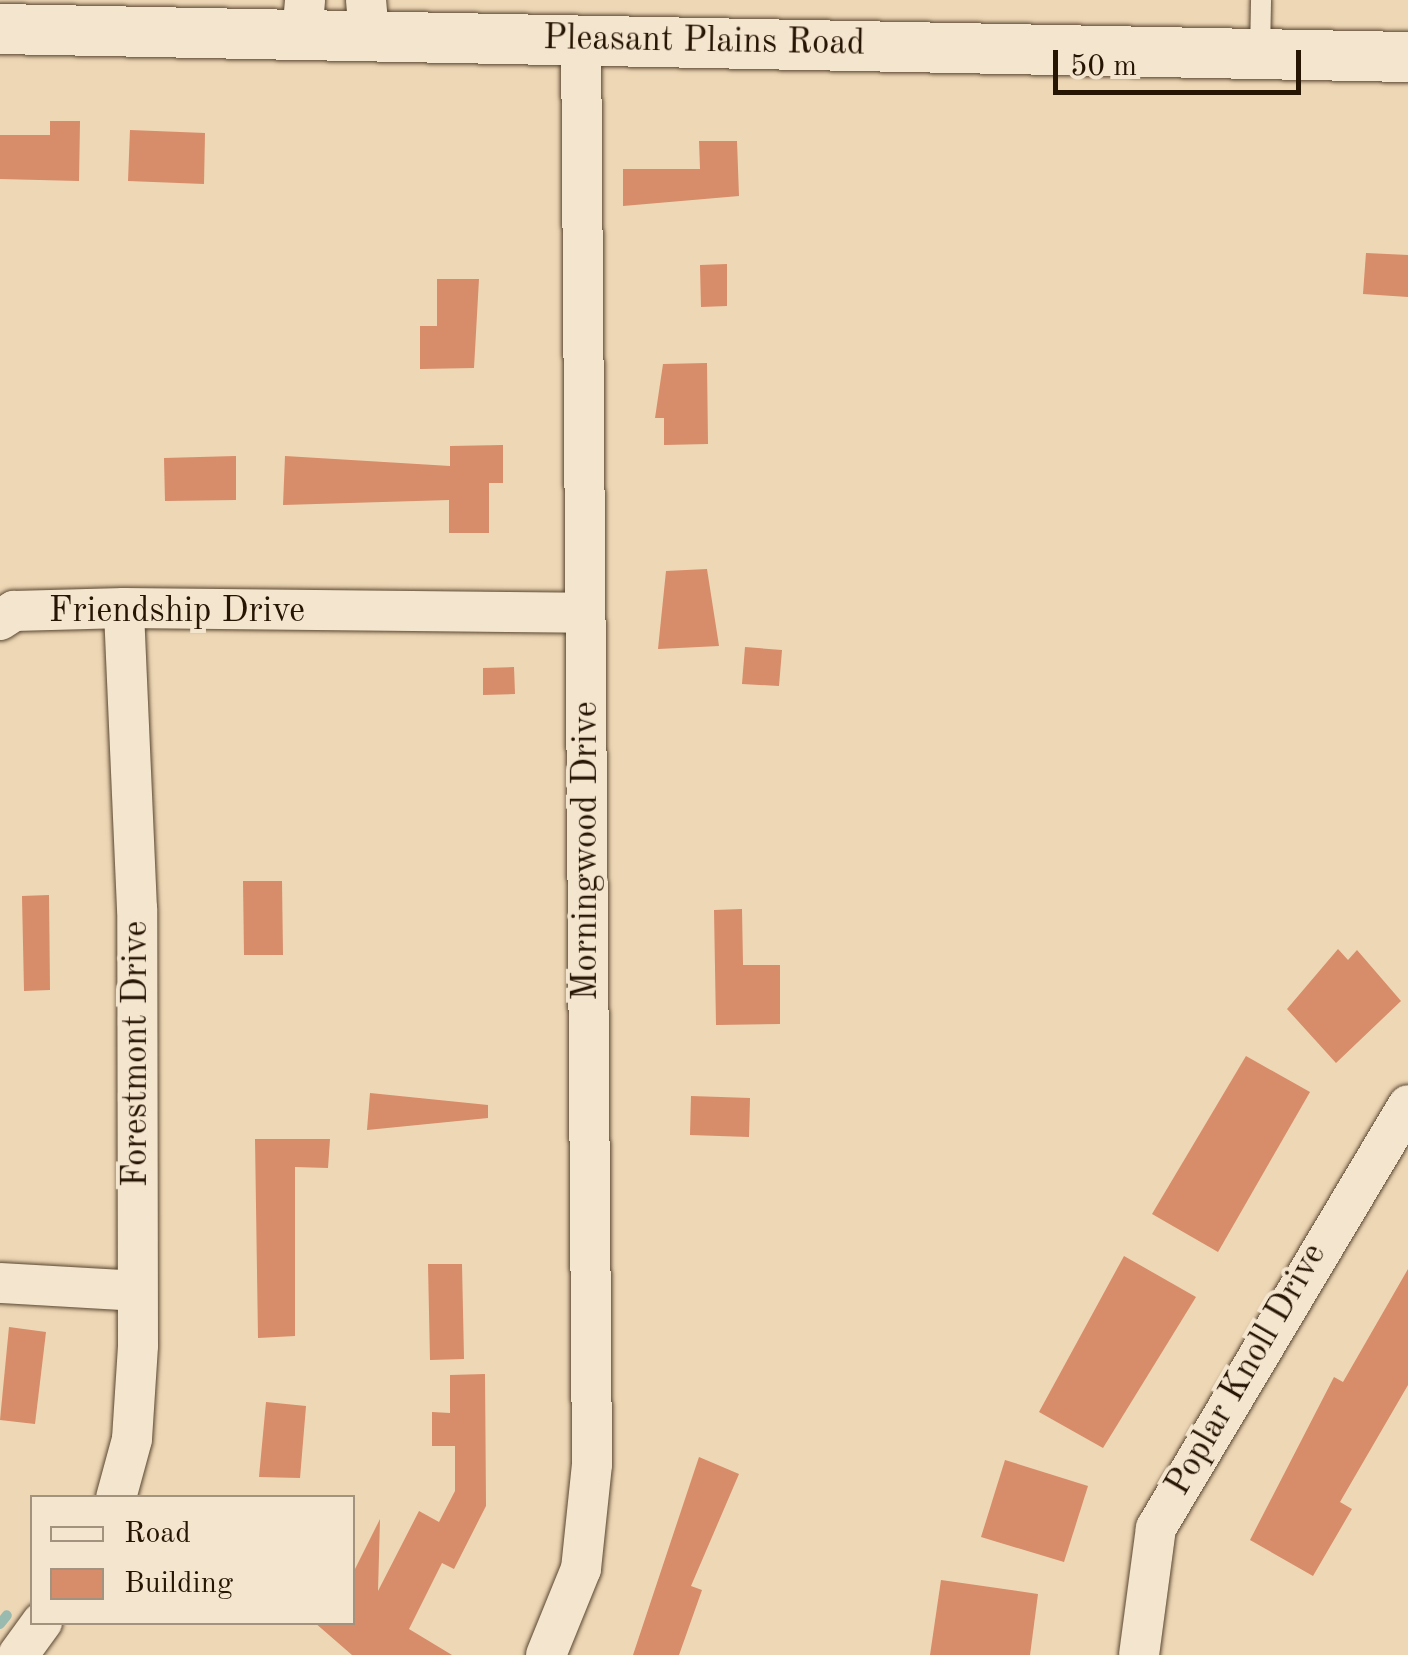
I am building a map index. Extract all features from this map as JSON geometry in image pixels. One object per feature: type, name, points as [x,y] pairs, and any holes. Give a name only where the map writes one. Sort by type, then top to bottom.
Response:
[{"type":"street","name":"Pleasant Plains Road","points":[[0,29],[367,18],[581,39],[1408,57]]},
{"type":"street","name":"Morningwood Drive","points":[[546,1655],[581,1569],[592,1464],[581,39]]},
{"type":"street","name":"Friendship Drive","points":[[0,620],[124,608],[356,614],[586,613]]},
{"type":"street","name":"Forestmont Drive","points":[[117,1495],[132,1439],[137,1291],[137,909],[124,608]]},
{"type":"street","name":"Poplar Knoll Drive","points":[[1139,1655],[1156,1528],[1408,1105]]},
{"type":"street","points":[[0,1283],[137,1291]]},
{"type":"street","points":[[18,1655],[40,1625]]},
{"type":"lane","points":[[1260,54],[1261,0]]},
{"type":"building","points":[[50,121],[80,121],[79,181],[0,179],[0,135],[50,135]]},
{"type":"building","points":[[130,130],[205,133],[204,184],[128,181]]},
{"type":"building","points":[[699,141],[737,141],[739,196],[623,206],[623,169],[700,169]]},
{"type":"building","points":[[1366,253],[1408,255],[1408,297],[1363,294]]},
{"type":"building","points":[[727,264],[727,306],[701,307],[700,265]]},
{"type":"building","points":[[437,279],[479,279],[474,368],[420,369],[420,326],[437,326]]},
{"type":"building","points":[[707,363],[708,444],[664,445],[664,418],[655,418],[663,364]]},
{"type":"building","points":[[503,445],[503,483],[489,483],[489,533],[449,533],[449,500],[283,505],[285,456],[450,466],[450,446]]},
{"type":"building","points":[[236,456],[236,500],[165,501],[164,458]]},
{"type":"building","points":[[707,569],[719,646],[658,649],[666,571]]},
{"type":"building","points":[[745,647],[782,650],[779,686],[742,684]]},
{"type":"building","points":[[514,667],[515,694],[483,695],[483,668]]},
{"type":"building","points":[[243,881],[282,881],[283,955],[244,955]]},
{"type":"building","points":[[49,895],[50,990],[24,991],[22,896]]},
{"type":"building","points":[[742,909],[743,965],[780,965],[780,1024],[716,1025],[714,910]]},
{"type":"building","points":[[1338,949],[1348,960],[1357,950],[1401,1001],[1336,1063],[1287,1009]]},
{"type":"building","points":[[1246,1056],[1310,1092],[1218,1252],[1152,1214]]},
{"type":"building","points":[[370,1093],[488,1105],[488,1118],[367,1130]]},
{"type":"building","points":[[691,1096],[750,1098],[749,1137],[690,1135]]},
{"type":"building","points":[[255,1139],[330,1139],[328,1168],[295,1167],[295,1336],[258,1338]]},
{"type":"building","points":[[1124,1256],[1196,1297],[1103,1448],[1039,1412]]},
{"type":"building","points":[[428,1264],[462,1264],[464,1359],[430,1360]]},
{"type":"building","points":[[1408,1269],[1408,1385],[1340,1502],[1352,1509],[1313,1576],[1250,1540],[1334,1377],[1343,1382]]},
{"type":"building","points":[[9,1327],[46,1332],[35,1424],[0,1420]]},
{"type":"building","points":[[485,1374],[486,1506],[454,1569],[442,1563],[409,1629],[452,1655],[352,1655],[317,1625],[355,1625],[355,1569],[380,1519],[378,1591],[419,1511],[439,1522],[455,1491],[455,1446],[432,1446],[432,1412],[450,1413],[450,1375]]},
{"type":"building","points":[[266,1402],[306,1406],[300,1478],[259,1477]]},
{"type":"building","points":[[699,1457],[739,1474],[691,1586],[702,1590],[679,1655],[633,1655]]},
{"type":"building","points":[[1005,1460],[1088,1486],[1064,1562],[981,1537]]},
{"type":"building","points":[[941,1580],[1038,1594],[1030,1655],[930,1655]]},
{"type":"waterway","points":[[0,1624],[7,1615]]}]
